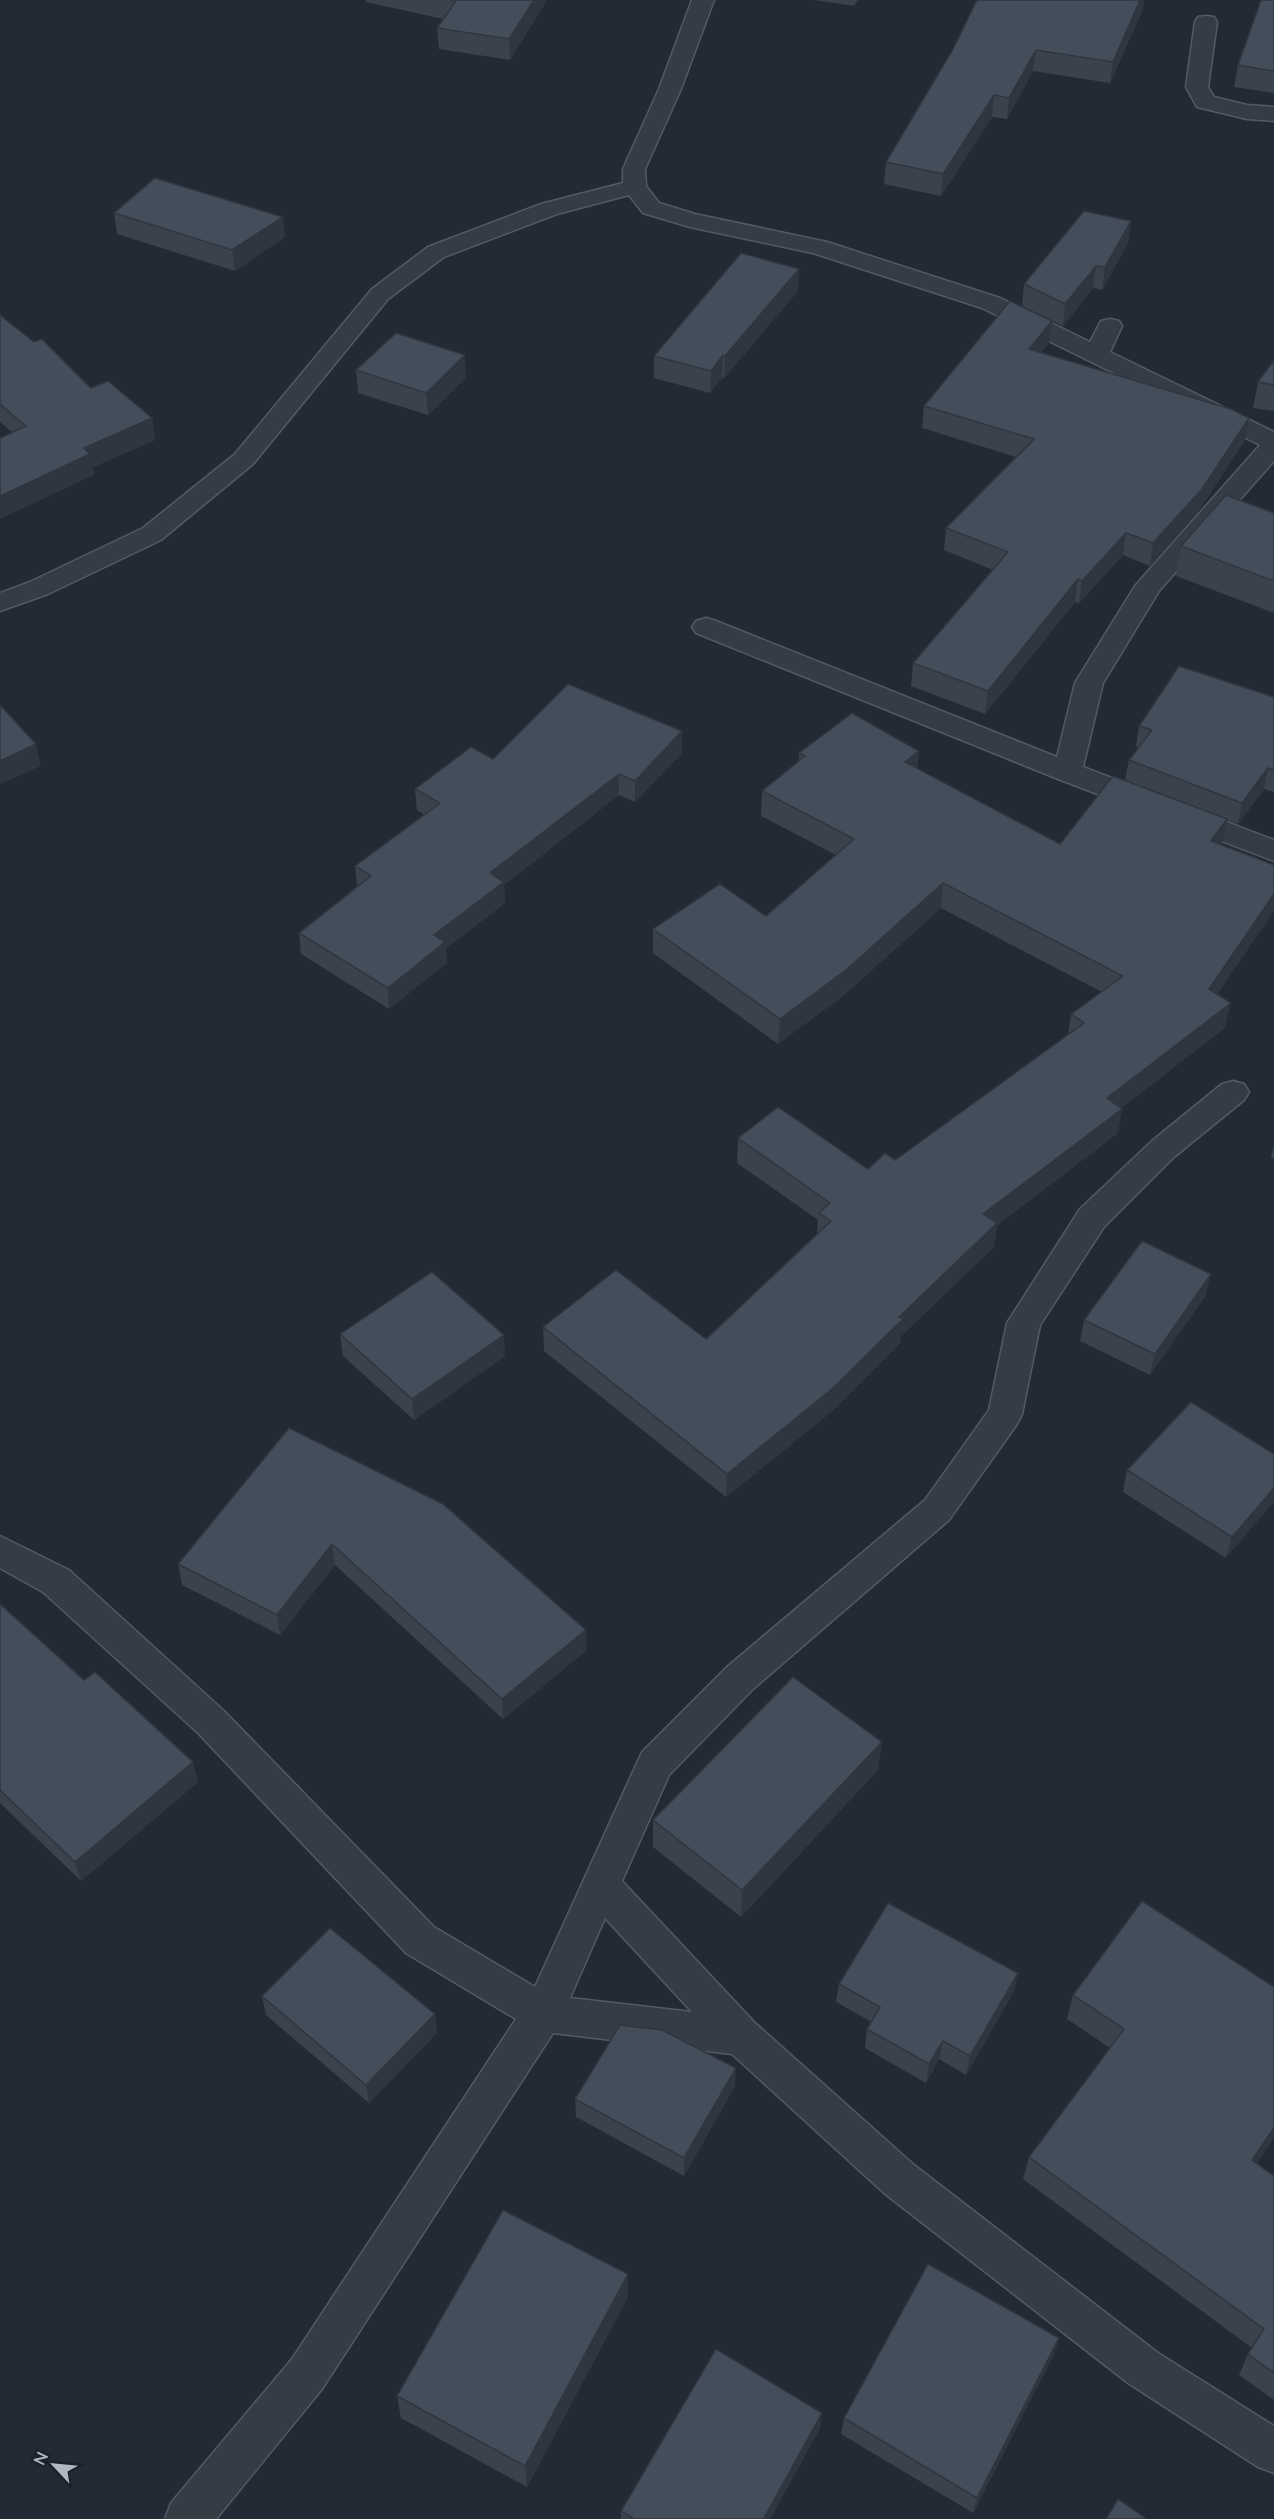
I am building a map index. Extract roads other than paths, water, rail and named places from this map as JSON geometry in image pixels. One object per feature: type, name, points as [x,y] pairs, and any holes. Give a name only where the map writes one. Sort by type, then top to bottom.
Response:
[{"type":"street","points":[[703,0],[670,89],[633,169],[634,187],[651,208],[690,220],[819,247],[980,300],[1274,444],[1148,586],[1089,683],[1068,772]]},
{"type":"street","points":[[1206,22],[1197,87],[1205,102],[1247,112],[1274,114]]},
{"type":"street","points":[[0,603],[39,588],[153,534],[244,459],[380,294],[436,252],[549,209],[634,187]]},
{"type":"street","points":[[1096,355],[1110,326]]},
{"type":"street","points":[[706,627],[1068,772],[1274,851]]},
{"type":"street","points":[[187,2519],[307,2374],[543,2013],[655,1764],[740,1678],[936,1510],[1005,1414],[1024,1323],[1092,1218],[1162,1149],[1233,1092]]},
{"type":"street","points":[[0,1551],[56,1581],[211,1722],[420,1940],[543,2013],[741,2036]]},
{"type":"street","points":[[601,1886],[741,2036],[899,2179],[1143,2368],[1274,2451]]}]
